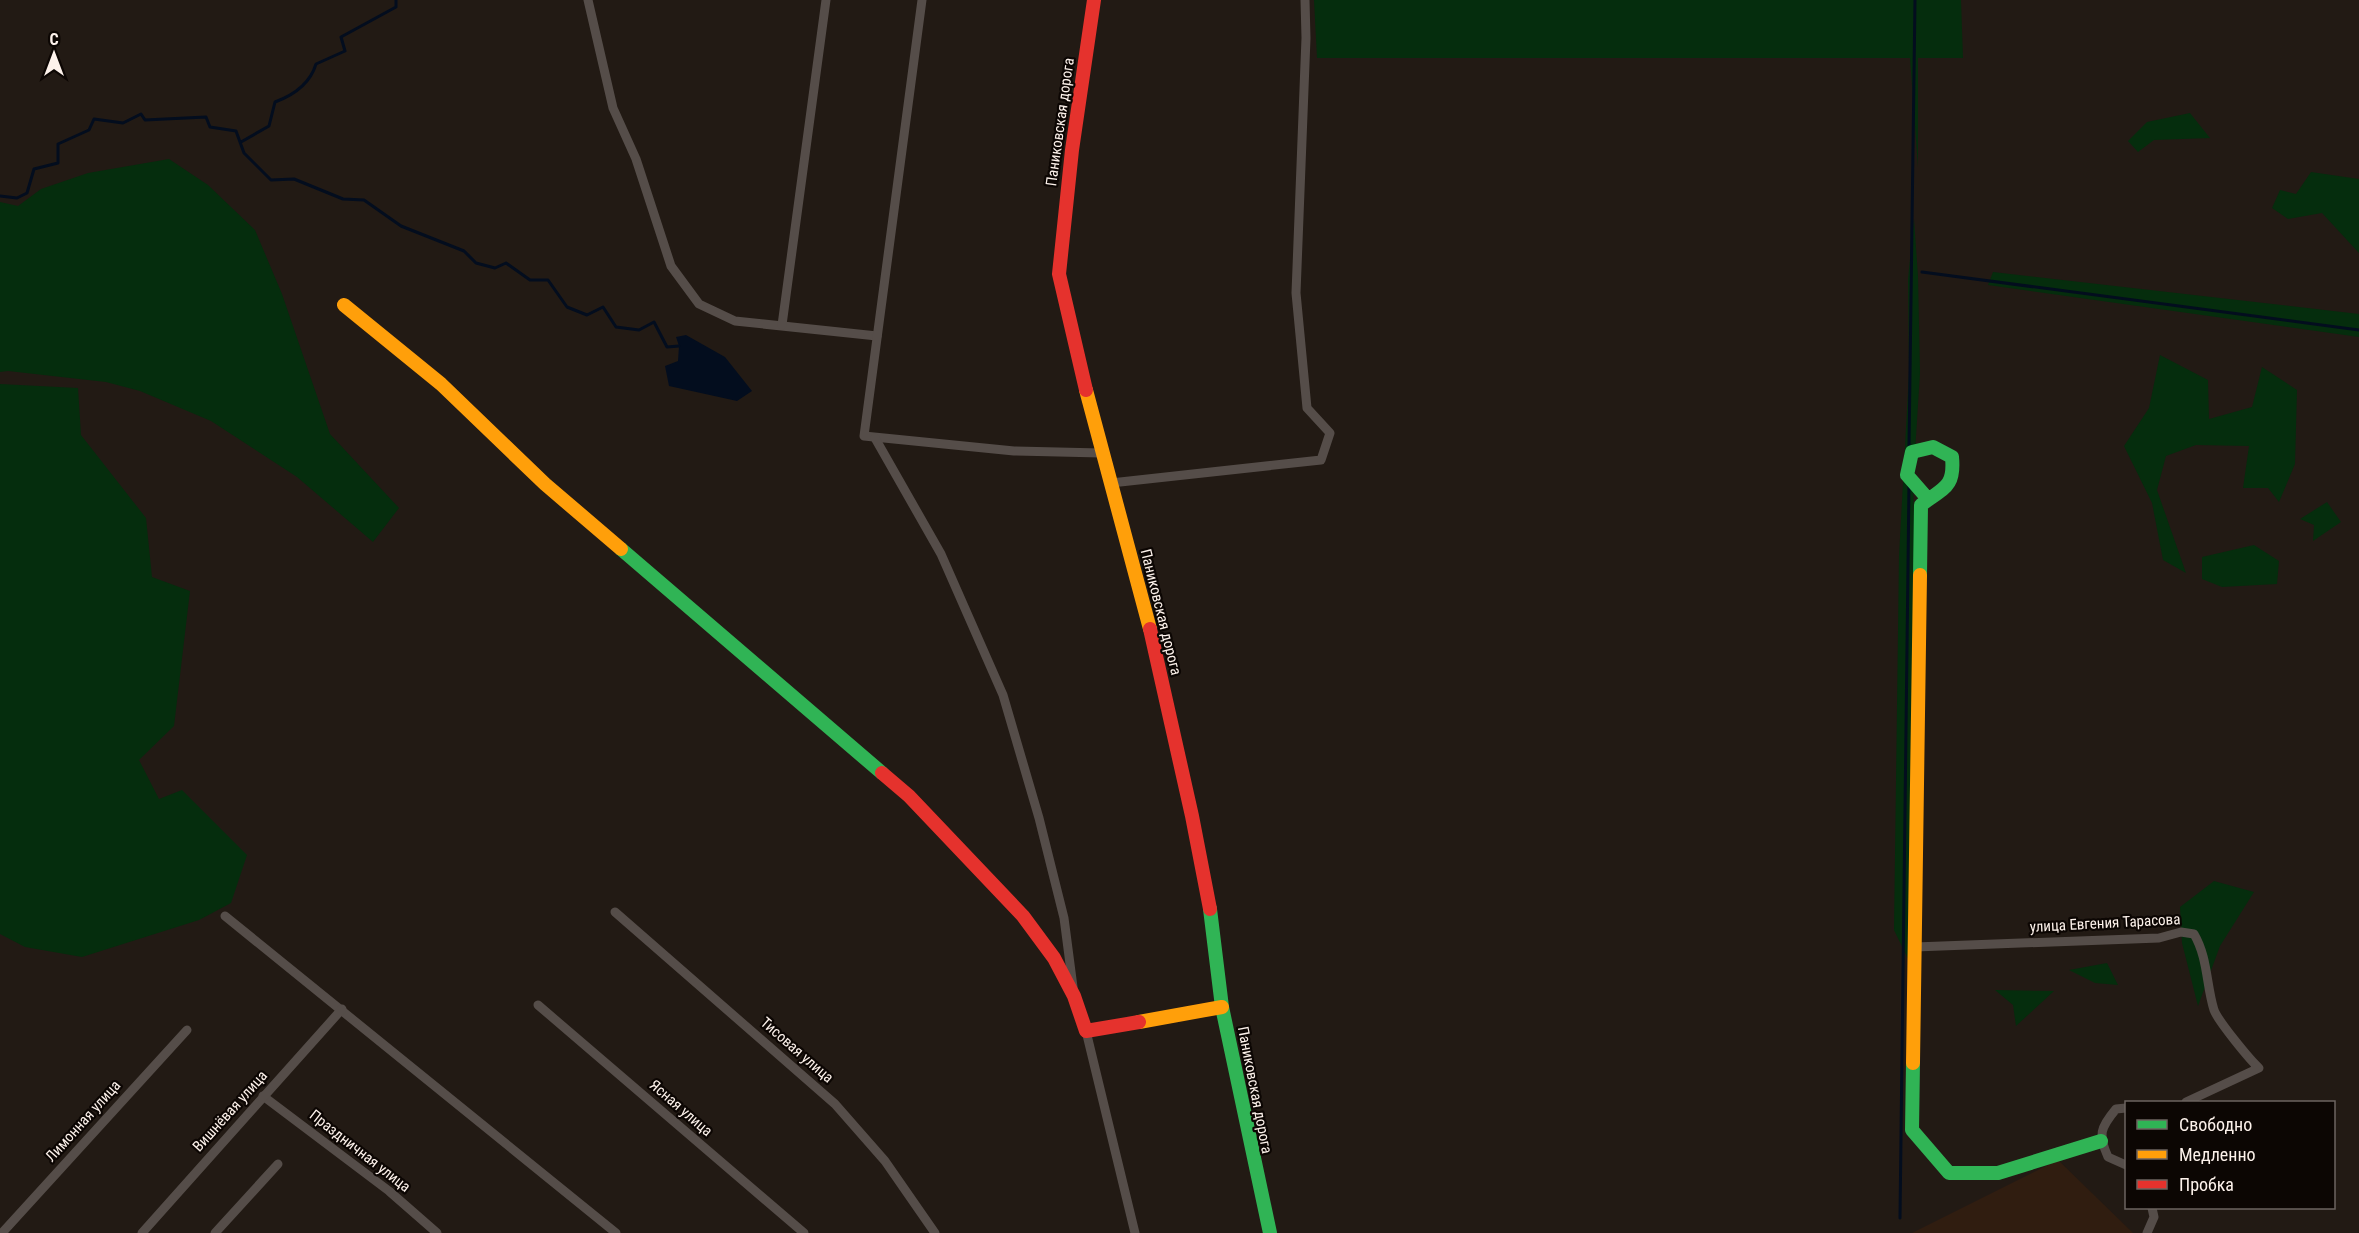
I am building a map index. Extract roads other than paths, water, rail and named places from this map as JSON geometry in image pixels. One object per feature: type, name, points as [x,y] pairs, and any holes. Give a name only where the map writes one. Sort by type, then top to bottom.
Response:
[{"type":"street","points":[[588,0],[613,108],[636,159],[671,266],[699,304],[735,321],[877,336]]},
{"type":"street","points":[[782,325],[826,0]]},
{"type":"street","points":[[922,0],[864,436],[1014,450],[1101,453]]},
{"type":"street","name":"Паниковская дорога","points":[[1094,0],[1072,150],[1059,274],[1101,453],[1147,614],[1192,816],[1209,903],[1222,1007],[1270,1233]]},
{"type":"street","points":[[1111,483],[1321,460],[1330,433],[1307,408],[1296,293],[1306,38],[1305,0]]},
{"type":"street","points":[[344,305],[441,384],[545,484],[909,796],[1023,916],[1054,958],[1074,996],[1086,1030],[1135,1233]]},
{"type":"street","points":[[875,438],[941,554],[1003,695],[1040,818],[1065,918],[1074,996]]},
{"type":"street","points":[[1928,500],[1921,505],[1912,1130],[1949,1173],[1998,1173],[2101,1141]]},
{"type":"street","name":"Тисовая улица","points":[[615,912],[835,1104],[885,1161],[935,1233]]},
{"type":"street","points":[[225,915],[616,1233]]},
{"type":"street","name":"улица Евгения Тарасова","points":[[1915,947],[2159,938],[2181,932],[2194,934],[2203,948],[2215,1012],[2248,1058],[2259,1068],[2188,1101]]},
{"type":"street","name":"Ясная улица","points":[[538,1005],[804,1233]]},
{"type":"street","points":[[1086,1030],[1222,1007]]},
{"type":"street","name":"Вишнёвая улица","points":[[142,1233],[342,1010]]},
{"type":"street","name":"Лимонная улица","points":[[2,1233],[187,1030]]},
{"type":"street","name":"Праздничная улица","points":[[263,1096],[389,1191],[437,1233]]},
{"type":"street","points":[[2125,1108],[2116,1109],[2104,1124],[2101,1141],[2108,1157],[2125,1164]]},
{"type":"street","points":[[215,1233],[278,1164]]},
{"type":"street","points":[[2147,1233],[2154,1217],[2151,1209]]},
{"type":"water","points":[[686,335],[725,357],[752,391],[737,401],[669,386],[665,366],[678,361],[679,346],[676,337]]},
{"type":"waterway","points":[[241,142],[269,126],[275,102],[300,88],[310,77],[316,64],[345,51],[341,37],[396,7],[396,0]]},
{"type":"waterway","points":[[1909,448],[1915,0]]},
{"type":"waterway","points":[[0,196],[17,198],[27,193],[34,169],[58,163],[58,144],[89,130],[94,119],[123,123],[141,114],[145,120],[206,117],[210,127],[236,131],[244,153],[271,180],[294,179],[343,199],[364,200],[401,226],[464,251],[476,263],[495,268],[506,263],[530,280],[548,280],[567,307],[587,315],[603,307],[616,327],[639,330],[654,322],[667,347],[679,346]]},
{"type":"waterway","points":[[1922,272],[2359,330]]},
{"type":"waterway","points":[[1900,1218],[1909,485]]}]
